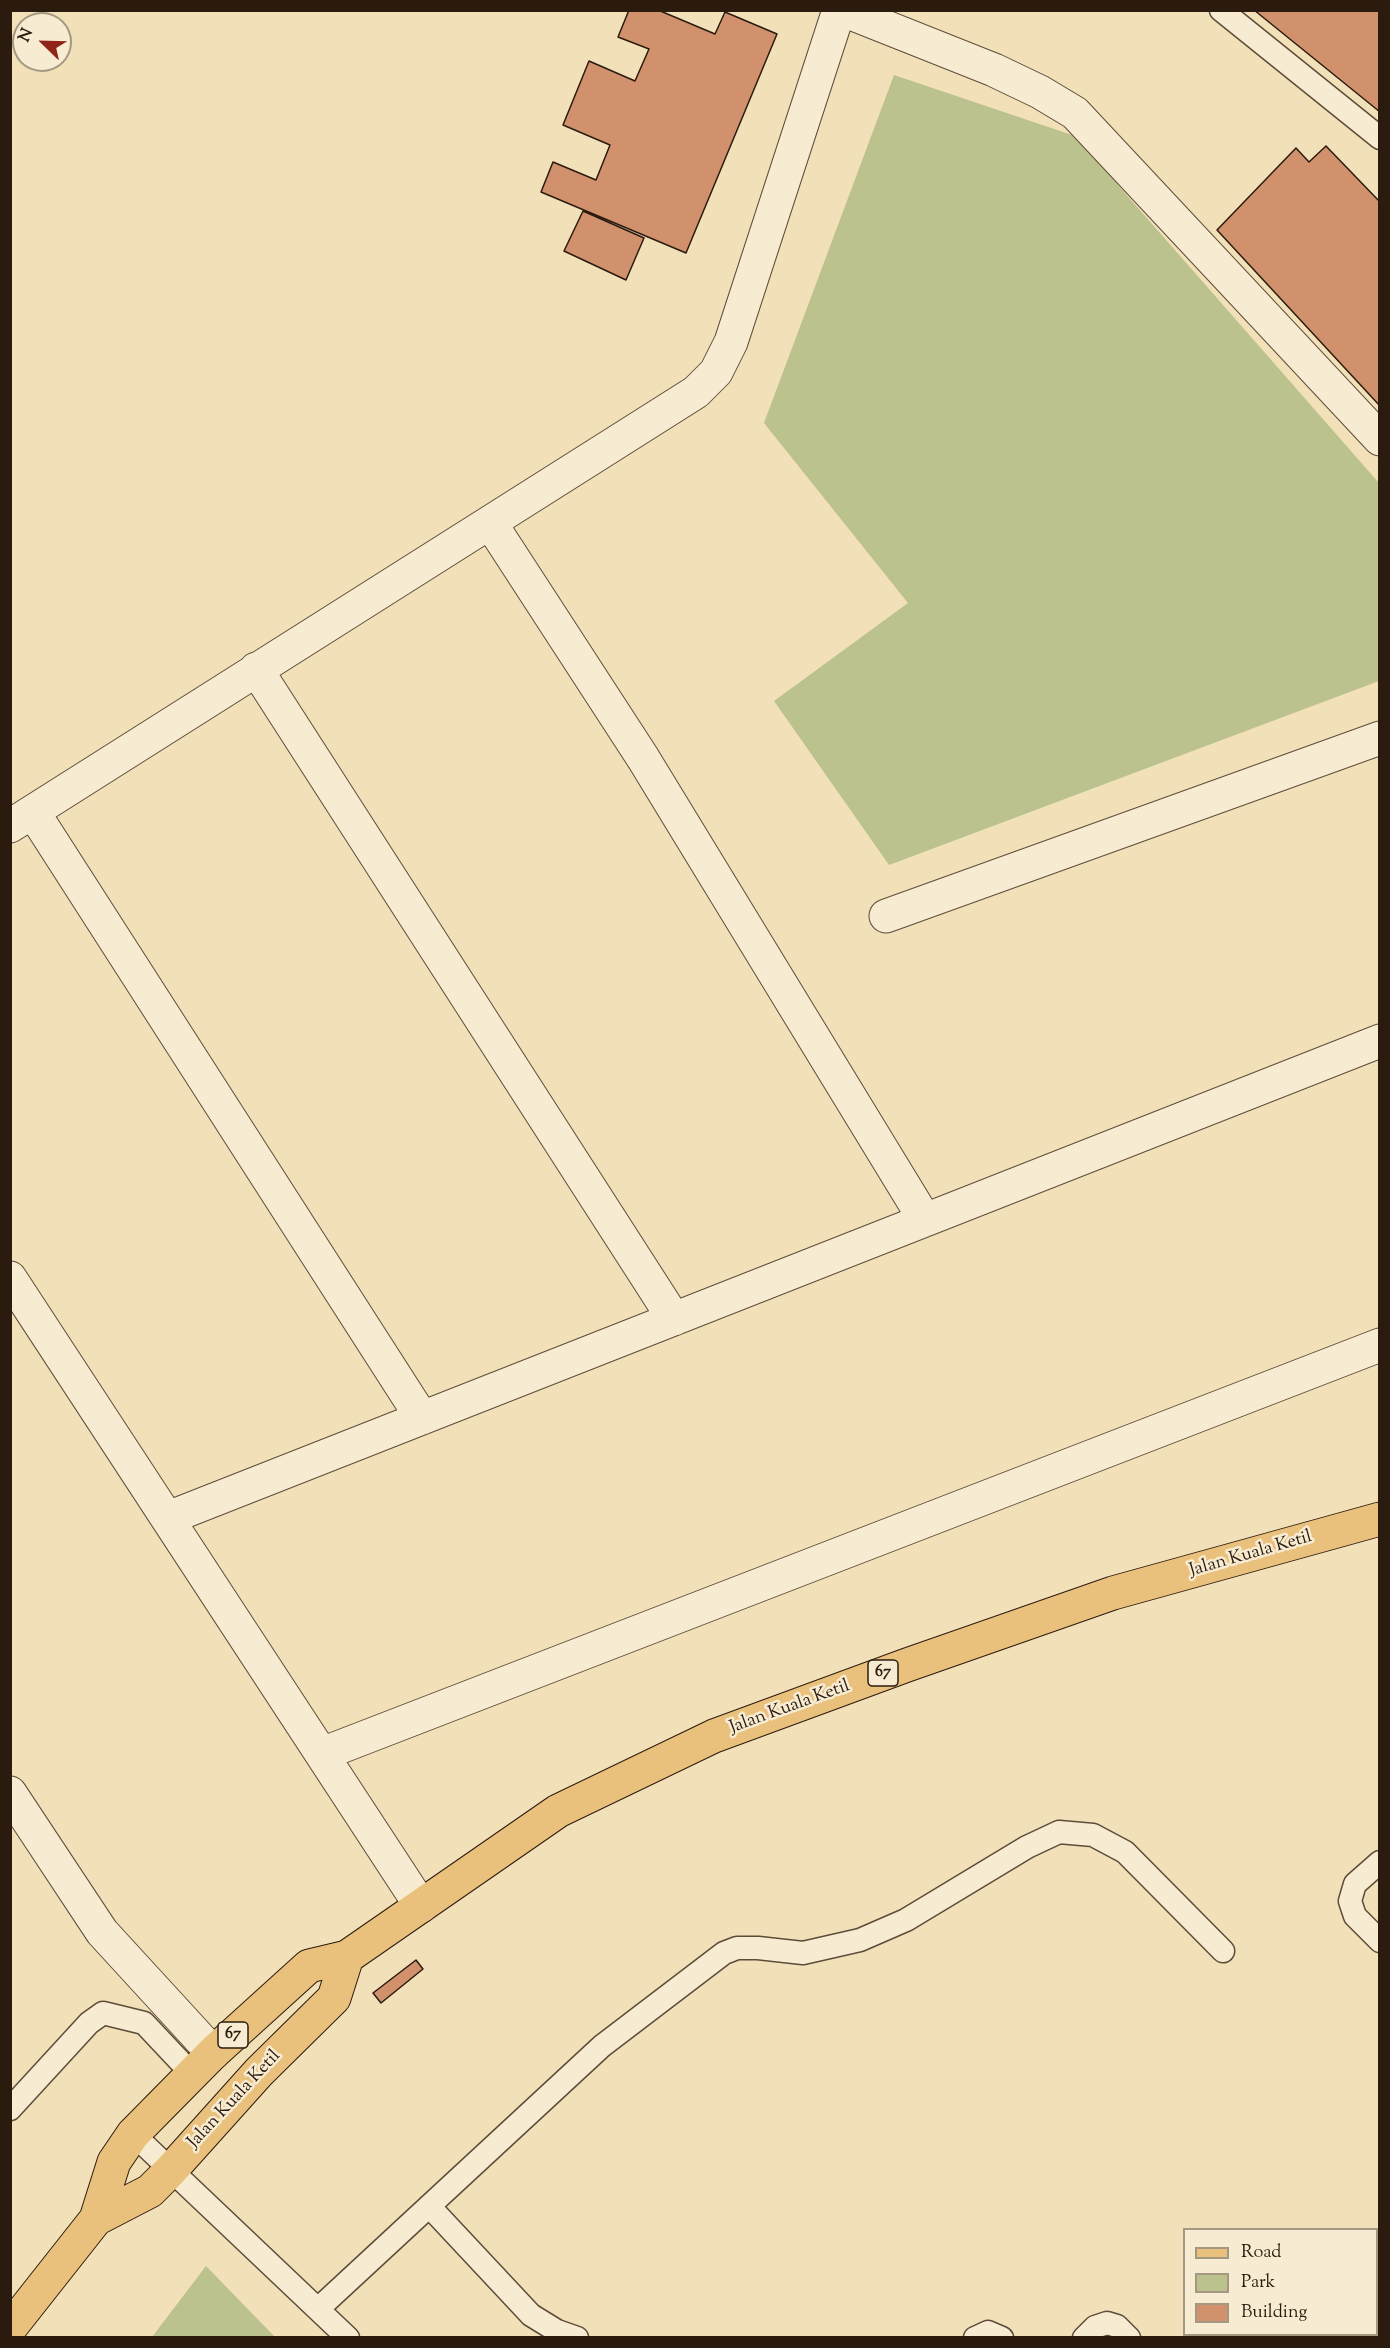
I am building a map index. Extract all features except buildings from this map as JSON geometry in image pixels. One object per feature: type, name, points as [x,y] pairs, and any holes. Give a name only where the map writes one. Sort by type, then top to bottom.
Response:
[{"type":"main road","name":"Jalan Kuala Ketil","points":[[10,2328],[96,2219],[114,2162],[133,2134],[202,2063],[309,1966],[347,1957],[558,1811],[714,1736],[907,1665],[1113,1593],[1380,1519]]},
{"type":"main road","name":"Jalan Kuala Ketil","points":[[96,2219],[150,2191],[171,2170],[259,2072],[334,1998],[347,1957]]},
{"type":"street","points":[[422,1418],[22,819],[696,392],[716,372],[732,342],[841,10],[994,70],[1040,92],[1075,113],[1380,440]]},
{"type":"street","points":[[491,524],[643,758],[925,1220]]},
{"type":"street","points":[[256,669],[674,1318]]},
{"type":"street","points":[[886,916],[1380,738]]},
{"type":"street","points":[[168,1518],[1380,1041]]},
{"type":"street","points":[[10,1278],[421,1906]]},
{"type":"street","points":[[322,1754],[1380,1345]]},
{"type":"street","points":[[10,1793],[102,1932],[202,2063]]},
{"type":"lane","points":[[1221,10],[1380,138]]},
{"type":"lane","points":[[319,2308],[602,2046],[723,1953],[737,1948],[758,1948],[803,1953],[860,1940],[906,1920],[1027,1848],[1059,1832],[1093,1835],[1125,1852],[1223,1951]]},
{"type":"lane","points":[[1380,1862],[1355,1884],[1350,1901],[1355,1916],[1380,1941]]},
{"type":"lane","points":[[10,2109],[89,2023],[103,2013],[144,2023],[202,2063]]},
{"type":"lane","points":[[133,2134],[348,2337]]},
{"type":"lane","points":[[429,2206],[531,2315],[557,2331],[577,2337]]},
{"type":"lane","points":[[1084,2337],[1095,2327],[1107,2323],[1117,2326],[1129,2337]]},
{"type":"lane","points":[[975,2337],[988,2332],[1002,2337]]},
{"type":"green space","points":[[894,75],[1075,136],[1379,483],[1379,681],[889,865],[774,701],[908,603],[764,423]]},
{"type":"green space","points":[[206,2266],[275,2337],[152,2337]]}]
